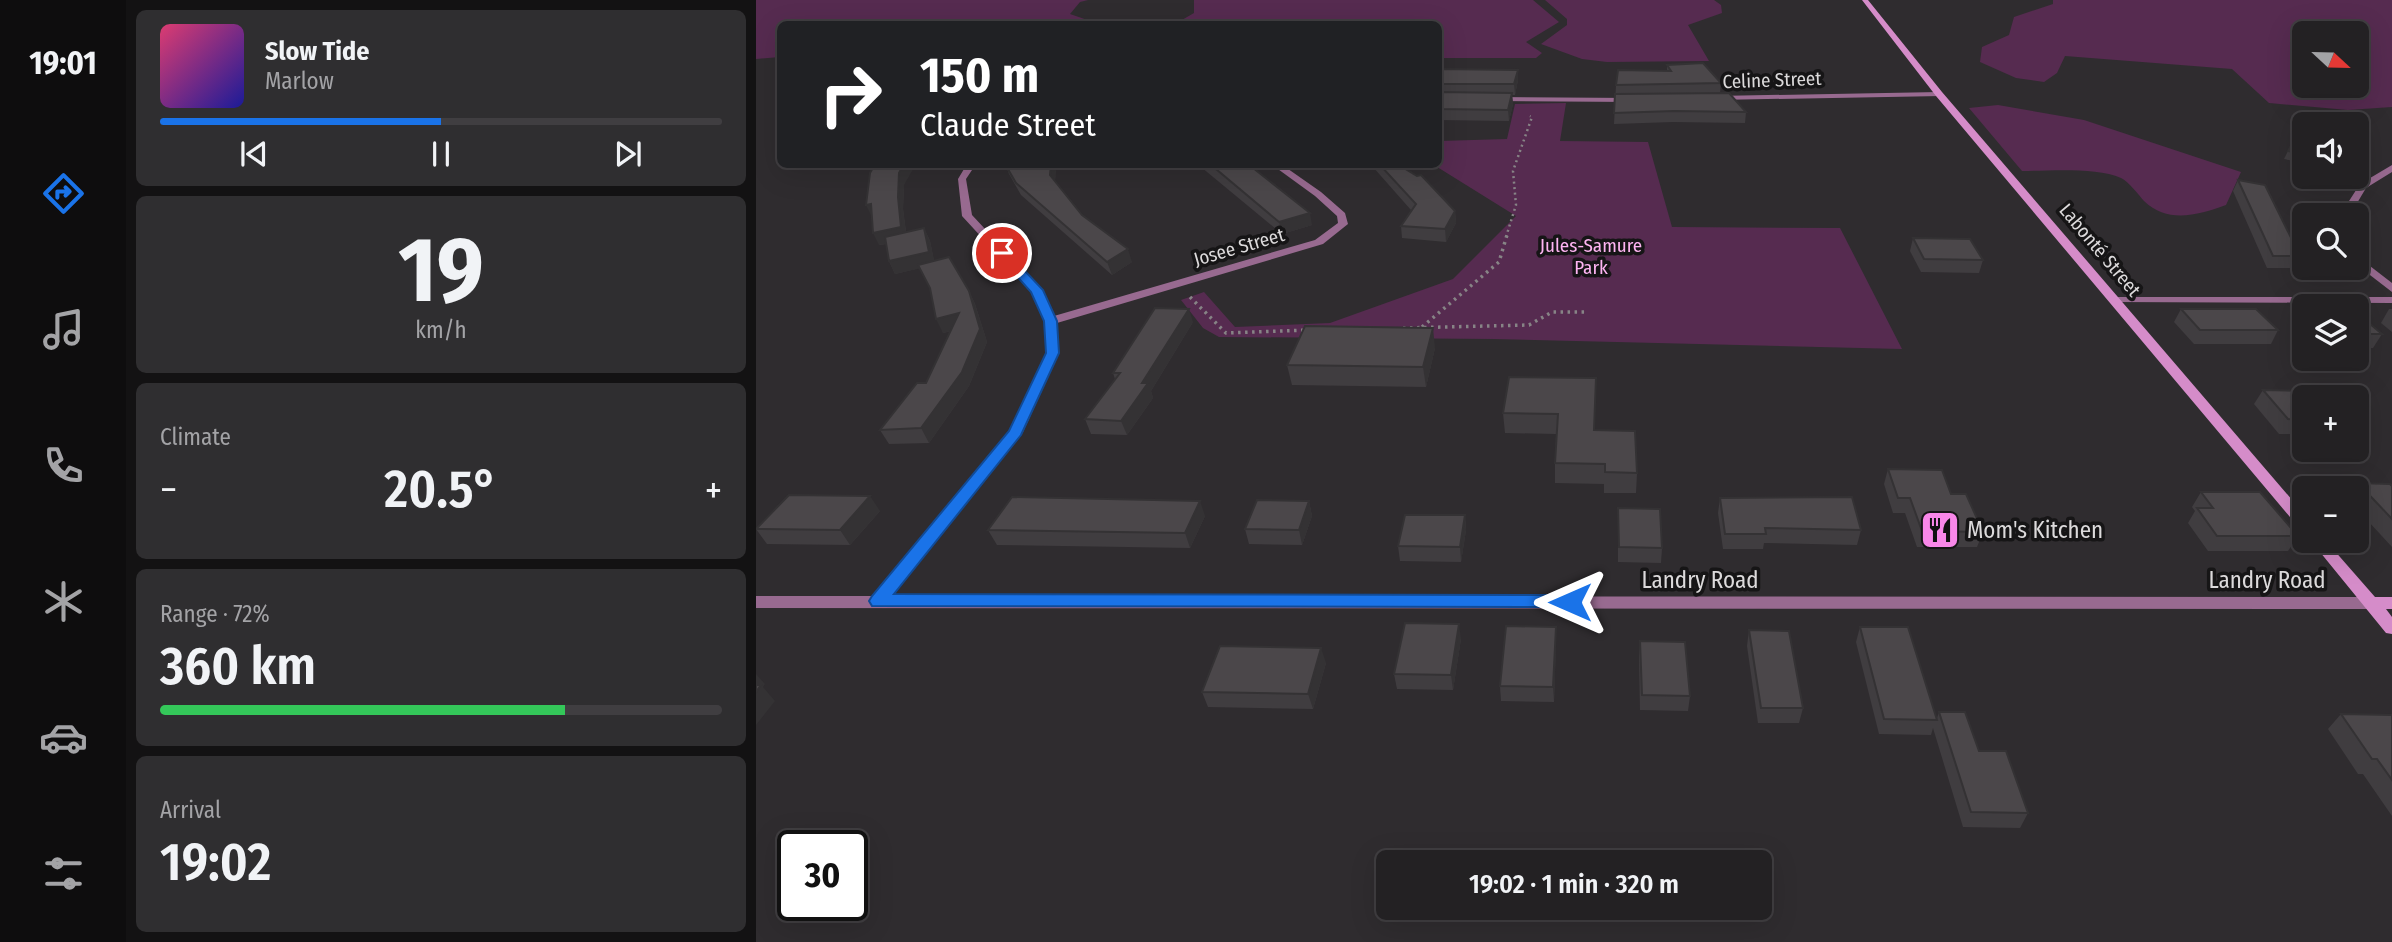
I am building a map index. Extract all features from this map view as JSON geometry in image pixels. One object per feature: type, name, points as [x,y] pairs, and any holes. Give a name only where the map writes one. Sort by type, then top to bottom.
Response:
[{"type":"street","name":"Labonté Street","points":[[1865,0],[1939,94],[2292,510]]},
{"type":"street","name":"Celine Street","points":[[1707,98],[1939,94]]},
{"type":"street","points":[[1485,99],[1641,100]]},
{"type":"street","points":[[878,601],[1016,432],[1053,353],[1051,321],[1037,290],[967,216],[962,179],[969,168]]},
{"type":"street","name":"Josee Street","points":[[1051,321],[1319,242],[1335,233],[1343,224],[1342,215],[1281,168]]},
{"type":"street","points":[[2352,203],[2363,186],[2392,168]]},
{"type":"street","points":[[2369,269],[2392,289]]},
{"type":"street","points":[[2115,300],[2392,300]]},
{"type":"street","points":[[2328,553],[2392,628]]},
{"type":"street","name":"Landry Road","points":[[756,602],[2392,603]]},
{"type":"path","points":[[1422,327],[1499,262],[1516,205],[1513,171],[1532,117],[1523,113]]},
{"type":"path","points":[[1178,283],[1226,333],[1310,330]]},
{"type":"path","points":[[1394,328],[1529,325],[1552,312],[1587,312]]},
{"type":"green space","points":[[756,0],[1088,0],[1080,2],[1070,14],[1090,21],[777,21],[777,57],[756,59]]},
{"type":"green space","points":[[1194,0],[1533,0],[1559,22],[1526,42],[1542,53],[1536,58],[1442,58],[1442,21],[1180,21],[1194,13]]},
{"type":"green space","points":[[1545,0],[1714,0],[1721,5],[1722,13],[1688,25],[1709,61],[1607,62],[1582,59],[1541,44],[1567,25],[1567,19]]},
{"type":"green space","points":[[2053,0],[2392,0],[2392,107],[2348,110],[2269,103],[2232,69],[2065,56],[2057,73],[2044,82],[2016,78],[1980,62],[1982,47],[2009,35],[2014,17],[2053,4]]},
{"type":"green space","name":"Jules-Samure Park","points":[[1566,103],[1560,141],[1648,142],[1672,227],[1840,228],[1902,349],[1493,339],[1219,337],[1203,328],[1181,300],[1204,292],[1235,327],[1330,323],[1453,279],[1516,216],[1439,168],[1442,168],[1442,141],[1507,139],[1515,104]]},
{"type":"green space","points":[[1998,105],[2084,120],[2241,172],[2226,205],[2194,214],[2163,213],[2144,201],[2124,180],[2111,175],[2072,170],[2022,171],[1969,108]]},
{"type":"building","points":[[1703,63],[1721,83],[1616,85],[1618,70],[1671,71],[1667,65]]},
{"type":"building","points":[[1442,69],[1518,70],[1514,84],[1442,84]]},
{"type":"building","points":[[1442,92],[1512,93],[1508,110],[1442,109]]},
{"type":"building","points":[[1729,93],[1746,112],[1614,113],[1615,94]]},
{"type":"building","points":[[873,168],[902,168],[899,173],[898,197],[901,227],[873,233],[871,204],[866,205]]},
{"type":"building","points":[[1007,168],[1051,168],[1050,175],[1082,215],[1128,249],[1107,262],[1016,183]]},
{"type":"building","points":[[1215,168],[1253,168],[1310,213],[1279,222]]},
{"type":"building","points":[[1383,168],[1404,168],[1417,176],[1421,175],[1455,211],[1445,229],[1401,226],[1416,204]]},
{"type":"building","points":[[2238,180],[2265,185],[2292,240],[2292,256],[2273,256]]},
{"type":"building","points":[[924,228],[929,252],[889,261],[885,237]]},
{"type":"building","points":[[1913,238],[1970,239],[1983,260],[1924,259]]},
{"type":"building","points":[[949,257],[969,291],[980,329],[962,372],[921,428],[880,430],[917,383],[926,383],[959,313],[936,319],[930,288],[918,265]]},
{"type":"building","points":[[1155,308],[1189,309],[1142,383],[1148,383],[1121,421],[1085,419],[1120,373],[1113,373]]},
{"type":"building","points":[[2181,309],[2256,309],[2278,330],[2200,330]]},
{"type":"building","points":[[2369,323],[2382,334],[2369,334]]},
{"type":"building","points":[[1305,326],[1433,328],[1423,367],[1287,365]]},
{"type":"building","points":[[1509,377],[1596,378],[1594,430],[1635,431],[1637,473],[1605,472],[1605,464],[1555,463],[1558,414],[1503,413]]},
{"type":"building","points":[[2263,390],[2292,391],[2292,419],[2288,419]]},
{"type":"building","points":[[1888,469],[1942,470],[1951,494],[1966,494],[1983,532],[1922,531],[1910,498],[1898,498]]},
{"type":"building","points":[[2369,483],[2392,486],[2392,519],[2369,495]]},
{"type":"building","points":[[2201,492],[2260,492],[2292,529],[2292,536],[2217,536],[2197,508],[2213,508]]},
{"type":"building","points":[[789,495],[870,496],[840,530],[756,529]]},
{"type":"building","points":[[1012,497],[1200,501],[1185,533],[988,530]]},
{"type":"building","points":[[1852,497],[1861,530],[1765,528],[1766,534],[1725,534],[1720,498]]},
{"type":"building","points":[[1257,500],[1309,501],[1299,530],[1245,529]]},
{"type":"building","points":[[1618,508],[1660,509],[1662,548],[1619,547]]},
{"type":"building","points":[[1405,515],[1465,515],[1460,547],[1398,546]]},
{"type":"building","points":[[1405,623],[1459,624],[1451,675],[1394,674]]},
{"type":"building","points":[[1506,626],[1556,627],[1553,687],[1500,686]]},
{"type":"building","points":[[1860,627],[1908,627],[1937,720],[1884,719]]},
{"type":"building","points":[[1749,630],[1789,631],[1803,708],[1761,708]]},
{"type":"building","points":[[1640,641],[1685,642],[1690,696],[1642,695]]},
{"type":"building","points":[[1220,646],[1321,648],[1308,694],[1202,692]]},
{"type":"building","points":[[1939,712],[1965,712],[1979,751],[2006,751],[2028,813],[1971,812]]},
{"type":"building","points":[[2341,714],[2392,715],[2392,780],[2377,759],[2372,759]]},
{"type":"place","name":"Mom's Kitchen","points":[[1940,530]]},
{"type":"route","points":[[1002,253],[1037,290],[1051,321],[1053,353],[1016,432],[878,601],[1570,602]]}]
